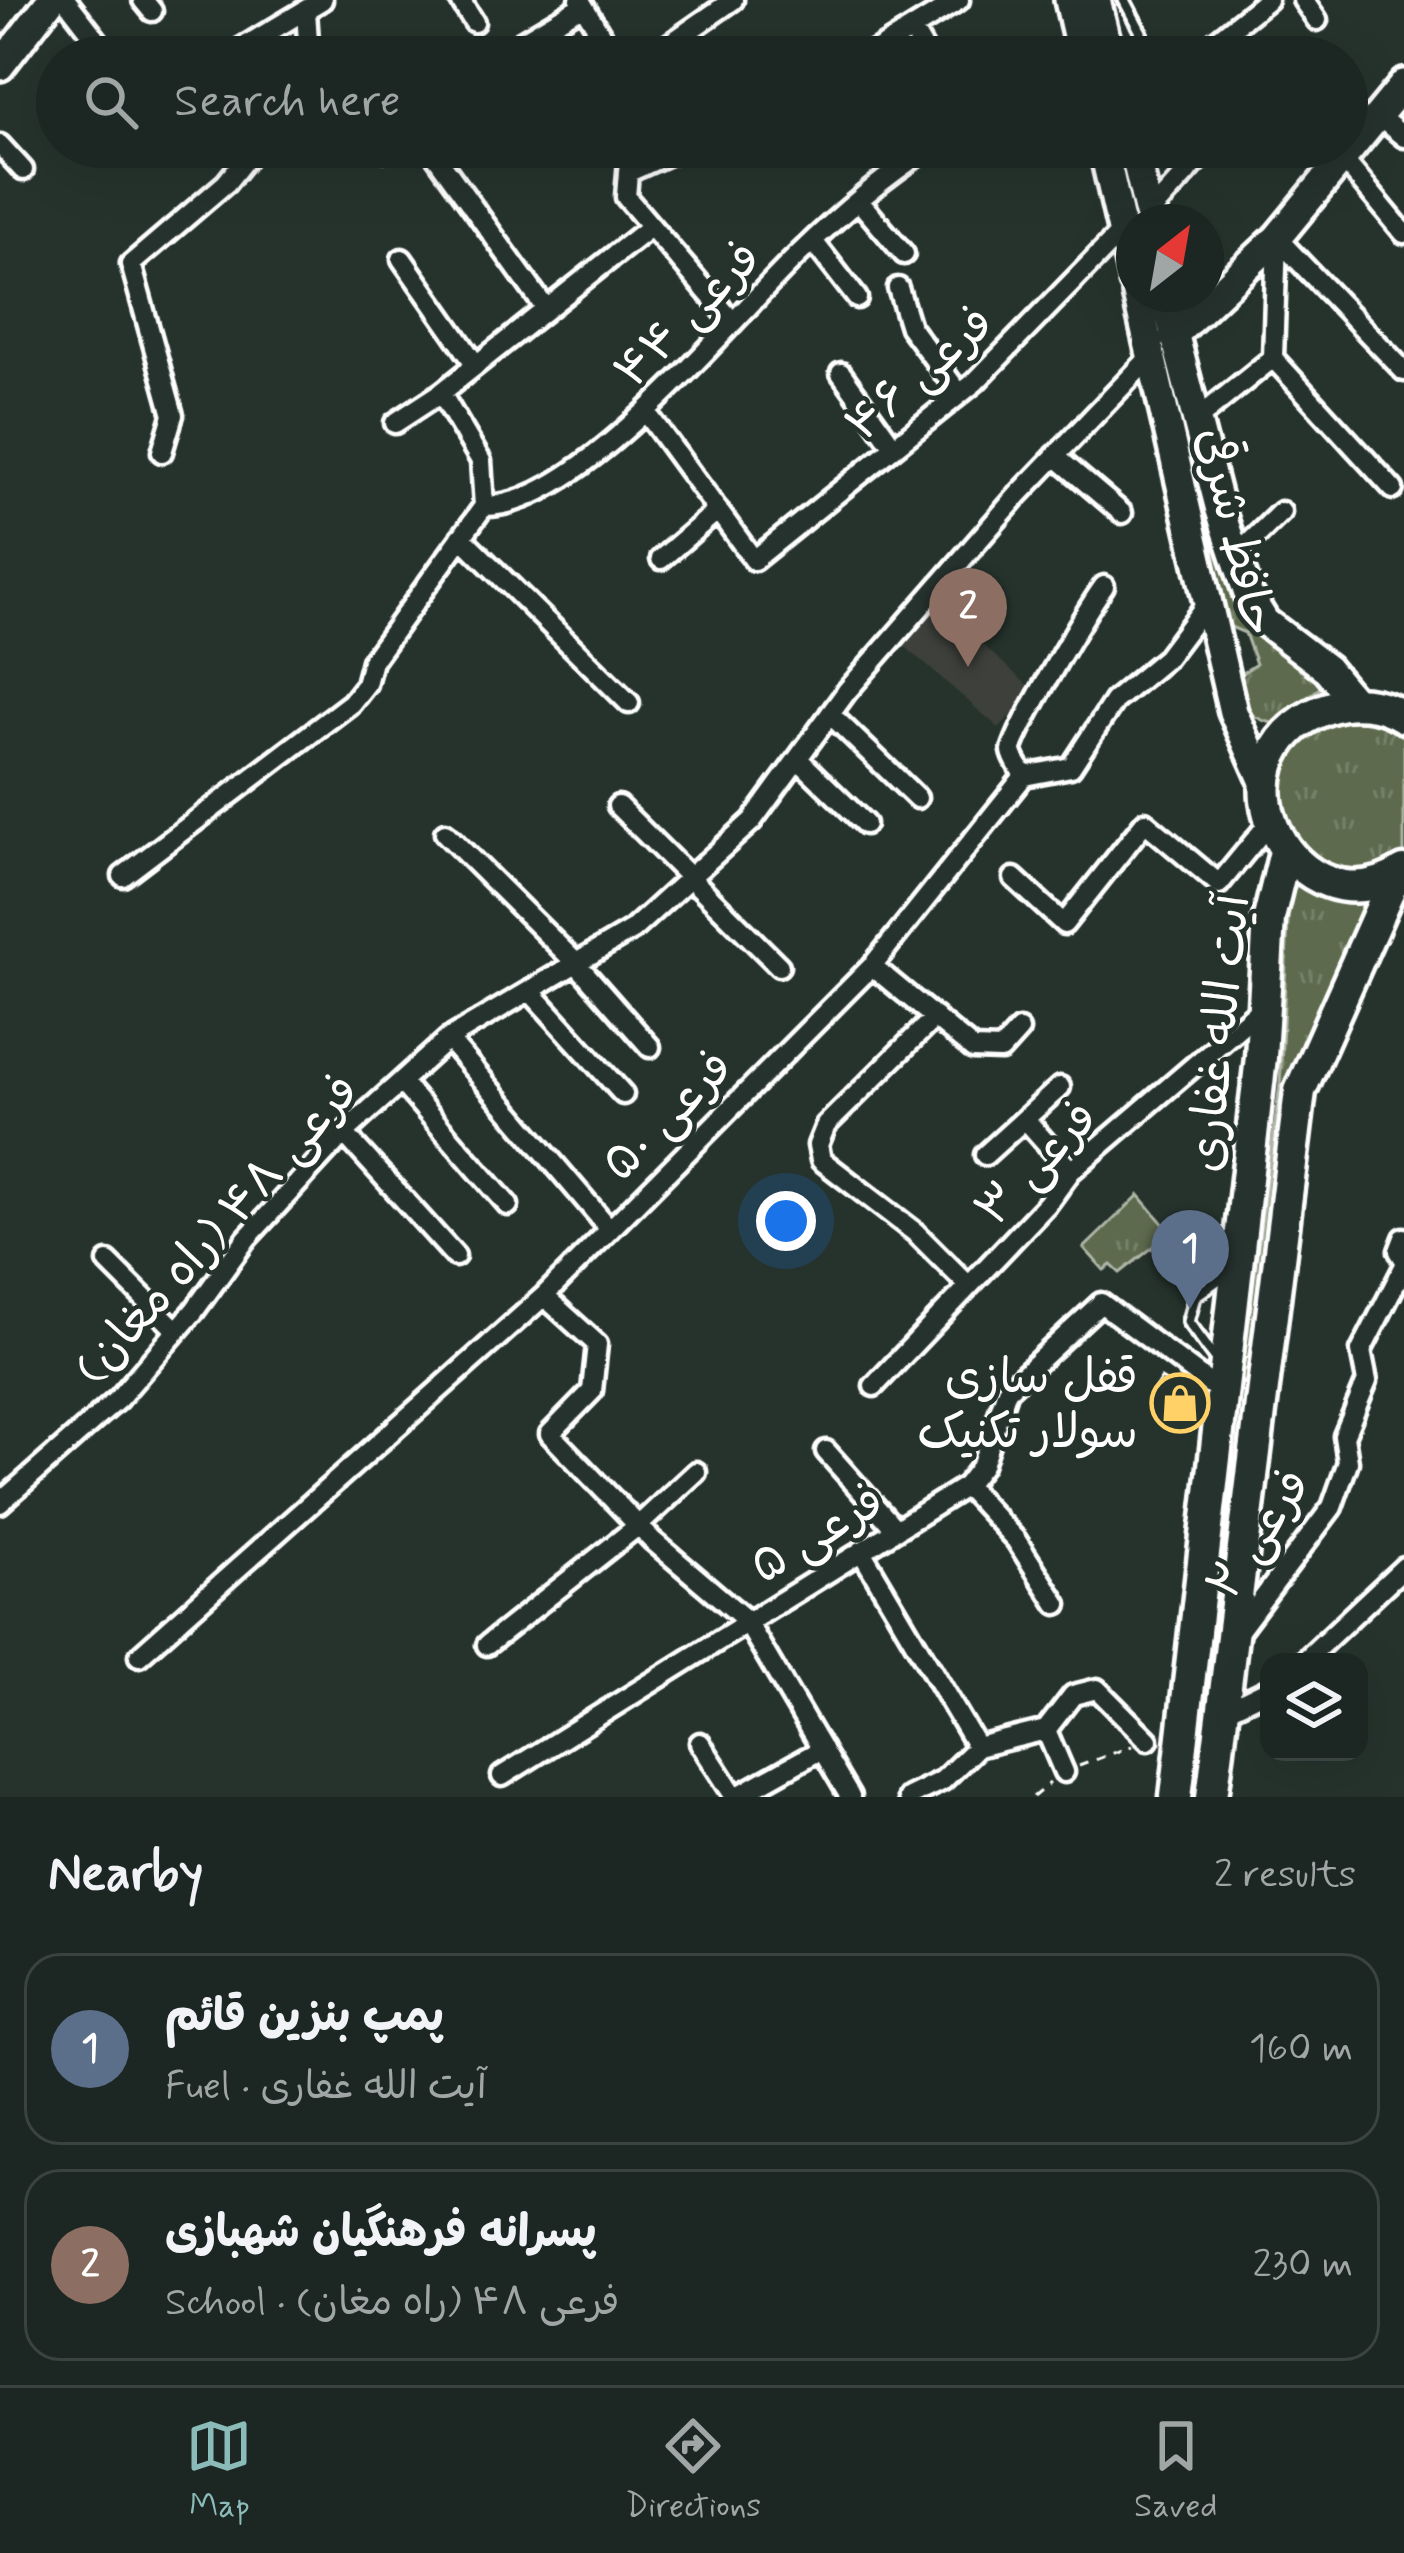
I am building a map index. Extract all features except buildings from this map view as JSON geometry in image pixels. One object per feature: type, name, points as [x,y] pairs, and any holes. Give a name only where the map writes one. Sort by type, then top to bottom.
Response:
[{"type":"main road","points":[[1081,36],[1098,1]]},
{"type":"main road","points":[[1098,1],[1106,36]]},
{"type":"main road","points":[[3,57],[37,5]]},
{"type":"main road","points":[[1368,127],[1404,84]]},
{"type":"main road","points":[[1108,168],[1116,204]]},
{"type":"main road","points":[[1137,168],[1146,204]]},
{"type":"main road","points":[[1173,337],[1277,238],[1334,168]]},
{"type":"main road","name":"حافظ شرقی","points":[[1141,312],[1233,712],[1265,784]]},
{"type":"main road","name":"حافظ شرقی","points":[[1168,312],[1247,594],[1265,622],[1327,669],[1359,703]]},
{"type":"main road","points":[[1401,878],[1347,885],[1303,868],[1285,851],[1269,823],[1265,784],[1287,733],[1309,715],[1404,691]]},
{"type":"main road","points":[[1359,703],[1404,717]]},
{"type":"main road","name":"آیت الله غفاری","points":[[1176,1797],[1237,1268],[1269,918],[1285,851]]},
{"type":"main road","name":"آیت الله غفاری","points":[[1212,1797],[1300,1091],[1401,878]]},
{"type":"street","points":[[66,0],[94,36]]},
{"type":"street","points":[[460,0],[474,22]]},
{"type":"street","points":[[682,36],[734,0]]},
{"type":"street","points":[[899,36],[958,0]]},
{"type":"street","points":[[1223,36],[1268,0]]},
{"type":"street","points":[[1303,0],[1318,20]]},
{"type":"street","points":[[529,36],[582,3],[602,36]]},
{"type":"street","points":[[262,36],[314,5]]},
{"type":"street","points":[[311,36],[314,5]]},
{"type":"street","points":[[912,28],[916,36]]},
{"type":"street","points":[[1377,116],[1404,137]]},
{"type":"street","points":[[0,145],[23,170]]},
{"type":"street","points":[[162,452],[173,415],[131,264],[238,168]]},
{"type":"street","points":[[445,168],[546,309]]},
{"type":"street","points":[[632,168],[626,196],[733,322]]},
{"type":"street","points":[[632,171],[638,168]]},
{"type":"street","name":"فرعی ۴۴","points":[[484,506],[530,499],[646,412],[813,242],[903,168]]},
{"type":"street","points":[[1162,204],[1192,168]]},
{"type":"street","points":[[1350,168],[1404,233]]},
{"type":"street","points":[[859,202],[904,254]]},
{"type":"street","points":[[394,423],[441,393],[650,227]]},
{"type":"street","name":"فرعی ۴۶","points":[[718,510],[754,560],[959,393],[1116,237]]},
{"type":"street","points":[[1277,238],[1273,358],[1393,489]]},
{"type":"street","points":[[1277,238],[1404,371]]},
{"type":"street","points":[[813,242],[857,298]]},
{"type":"street","points":[[402,259],[476,365]]},
{"type":"street","points":[[898,288],[910,327],[959,393]]},
{"type":"street","name":"فرعی ۴۸ (راه مغان)","points":[[0,1503],[118,1399],[247,1238],[344,1133],[448,1040],[632,930],[752,821],[830,714],[1055,456],[1151,356]]},
{"type":"street","points":[[1196,420],[1273,358]]},
{"type":"street","points":[[841,373],[894,447]]},
{"type":"street","points":[[123,876],[351,703],[366,683],[372,661],[484,506],[482,461],[441,393]]},
{"type":"street","points":[[646,412],[718,510],[661,559]]},
{"type":"street","points":[[1055,456],[1122,513]]},
{"type":"street","points":[[1235,556],[1281,512]]},
{"type":"street","points":[[461,537],[628,703]]},
{"type":"street","points":[[1104,586],[1035,709],[1016,727],[1012,753],[1024,776],[1071,767],[1114,700],[1166,658],[1208,602]]},
{"type":"street","points":[[830,714],[917,798]]},
{"type":"street","points":[[798,760],[865,824]]},
{"type":"street","name":"فرعی ۵۰","points":[[139,1656],[544,1296],[608,1226],[872,966],[1024,776]]},
{"type":"street","points":[[618,806],[779,966]]},
{"type":"street","points":[[1014,878],[1064,924],[1145,823],[1220,884],[1269,823]]},
{"type":"street","points":[[445,833],[576,963],[650,1047]]},
{"type":"street","points":[[872,966],[973,1049],[1001,1050],[1019,1030]]},
{"type":"street","points":[[530,991],[623,1094]]},
{"type":"street","name":"فرعی ۳","points":[[874,1387],[1072,1171],[1264,1006]]},
{"type":"street","points":[[935,1017],[826,1125],[818,1145],[821,1160],[840,1180],[916,1233],[969,1286]]},
{"type":"street","points":[[448,1040],[608,1226]]},
{"type":"street","points":[[401,1082],[508,1205]]},
{"type":"street","points":[[985,1155],[1060,1087]]},
{"type":"street","points":[[1025,1119],[1072,1171]]},
{"type":"street","points":[[344,1133],[455,1256]]},
{"type":"street","name":"فرعی ۲","points":[[1230,1642],[1332,1507],[1348,1462],[1344,1436],[1367,1381],[1361,1351],[1404,1263],[1399,1251],[1404,1238]]},
{"type":"street","points":[[108,1262],[177,1331]]},
{"type":"street","points":[[544,1296],[596,1344],[592,1391],[550,1434],[639,1525],[746,1619],[850,1797]]},
{"type":"street","points":[[1058,1604],[1016,1540],[966,1486],[982,1466],[1007,1390],[1101,1304],[1223,1384]]},
{"type":"street","points":[[826,1451],[896,1530]]},
{"type":"street","points":[[487,1645],[639,1525],[696,1472]]},
{"type":"street","name":"فرعی ۵","points":[[502,1776],[746,1619],[966,1486]]},
{"type":"street","points":[[861,1551],[976,1748]]},
{"type":"street","points":[[1313,1653],[1404,1568]]},
{"type":"street","points":[[908,1797],[943,1780],[976,1748],[1046,1730],[1072,1695],[1096,1689],[1148,1740]]},
{"type":"street","points":[[1222,1712],[1260,1693]]},
{"type":"street","points":[[1046,1730],[1064,1772]]},
{"type":"street","points":[[700,1742],[735,1797],[822,1748]]},
{"type":"lane","points":[[1098,1],[1141,32],[1139,36]]},
{"type":"lane","points":[[1223,1384],[1188,1322],[1195,1297],[1237,1268]]},
{"type":"path","points":[[1033,1797],[1064,1772],[1148,1740]]},
{"type":"shaded area","points":[[937,604],[1034,691],[999,728],[902,644]]},
{"type":"green space","points":[[1148,312],[1164,312],[1237,595],[1324,685],[1272,723],[1250,713],[1236,677],[1256,664],[1245,633],[1221,623]]},
{"type":"green space","points":[[1356,718],[1381,722],[1404,736],[1404,855],[1366,872],[1332,868],[1305,850],[1286,822],[1279,790],[1287,759],[1312,733]]},
{"type":"green space","points":[[1290,882],[1319,897],[1365,898],[1370,905],[1314,1016],[1293,1072],[1202,1797],[1187,1797],[1280,1084]]},
{"type":"green space","points":[[1139,1195],[1171,1233],[1120,1273],[1111,1265],[1104,1270],[1084,1248]]},
{"type":"place","name":"پسرانه فرهنگیان شهبازی","points":[[968,667]]},
{"type":"place","name":"پمپ بنزین قائم","points":[[1190,1309]]},
{"type":"place","name":"قفل سازی سولار تکنیک","points":[[1180,1403]]}]
